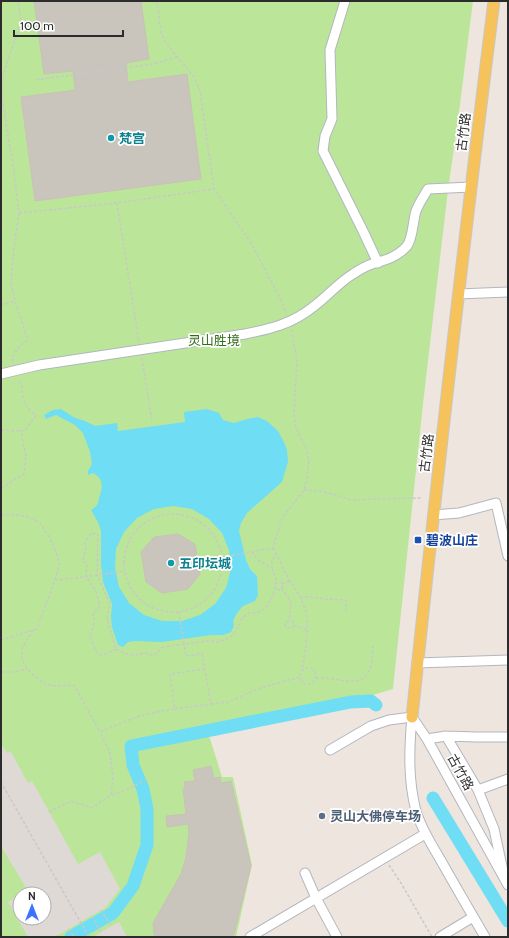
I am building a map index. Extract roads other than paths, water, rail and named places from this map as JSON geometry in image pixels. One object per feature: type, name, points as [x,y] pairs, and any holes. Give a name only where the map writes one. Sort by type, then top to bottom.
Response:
[{"type":"main road","name":"古竹路","points":[[412,717],[470,187],[494,1]]},
{"type":"street","points":[[345,1],[330,50],[332,119],[325,136],[323,151],[378,263]]},
{"type":"street","points":[[1,374],[39,365],[245,334],[271,329],[289,322],[313,308],[337,286],[353,274],[370,264],[378,263],[396,256],[408,245],[416,211],[428,189],[470,187]]},
{"type":"street","points":[[458,294],[508,292]]},
{"type":"street","points":[[433,515],[459,512],[496,504],[508,556]]},
{"type":"street","points":[[417,663],[508,660]]},
{"type":"street","points":[[330,750],[371,726],[389,720],[412,717],[409,768],[417,812],[425,834],[485,937]]},
{"type":"street","name":"古竹路","points":[[412,717],[427,739],[507,883]]},
{"type":"street","points":[[446,736],[478,790],[494,829],[507,883]]},
{"type":"street","points":[[427,739],[446,736],[476,738],[508,736]]},
{"type":"street","points":[[478,790],[508,779]]},
{"type":"street","points":[[250,937],[425,834]]},
{"type":"street","points":[[305,873],[316,898],[337,937]]},
{"type":"street","points":[[440,937],[473,917]]},
{"type":"water","points":[[61,409],[75,418],[95,426],[117,423],[118,431],[185,422],[184,412],[207,409],[219,413],[223,420],[234,423],[258,417],[267,421],[278,431],[287,450],[288,462],[282,482],[247,513],[241,523],[239,531],[246,560],[250,569],[257,576],[258,595],[255,601],[243,606],[237,613],[233,621],[234,626],[231,632],[224,635],[211,635],[162,642],[135,641],[128,642],[123,647],[118,645],[112,627],[112,604],[103,582],[101,563],[101,531],[91,510],[98,504],[102,488],[101,482],[99,477],[93,473],[88,475],[88,471],[92,464],[90,452],[83,433],[75,425],[56,415],[46,419],[44,415],[53,410]],"holes":[[[173,506],[192,509],[209,519],[222,533],[229,550],[231,569],[226,588],[215,604],[200,615],[182,621],[162,621],[144,615],[129,603],[119,587],[115,568],[116,549],[124,532],[137,518],[154,509]]]},
{"type":"waterway","points":[[71,937],[113,913],[133,886],[147,845],[147,809],[143,789],[133,765],[131,746],[351,702],[371,701],[376,705]]},
{"type":"waterway","points":[[433,798],[508,921]]},
{"type":"place","name":"梵宫","points":[[111,138]]},
{"type":"place","name":"碧波山庄","points":[[418,540]]},
{"type":"place","name":"五印坛城","points":[[171,563]]},
{"type":"place","name":"灵山大佛停车场","points":[[322,816]]},
{"type":"park label","name":"灵山胜境","points":[[214,340]]}]
